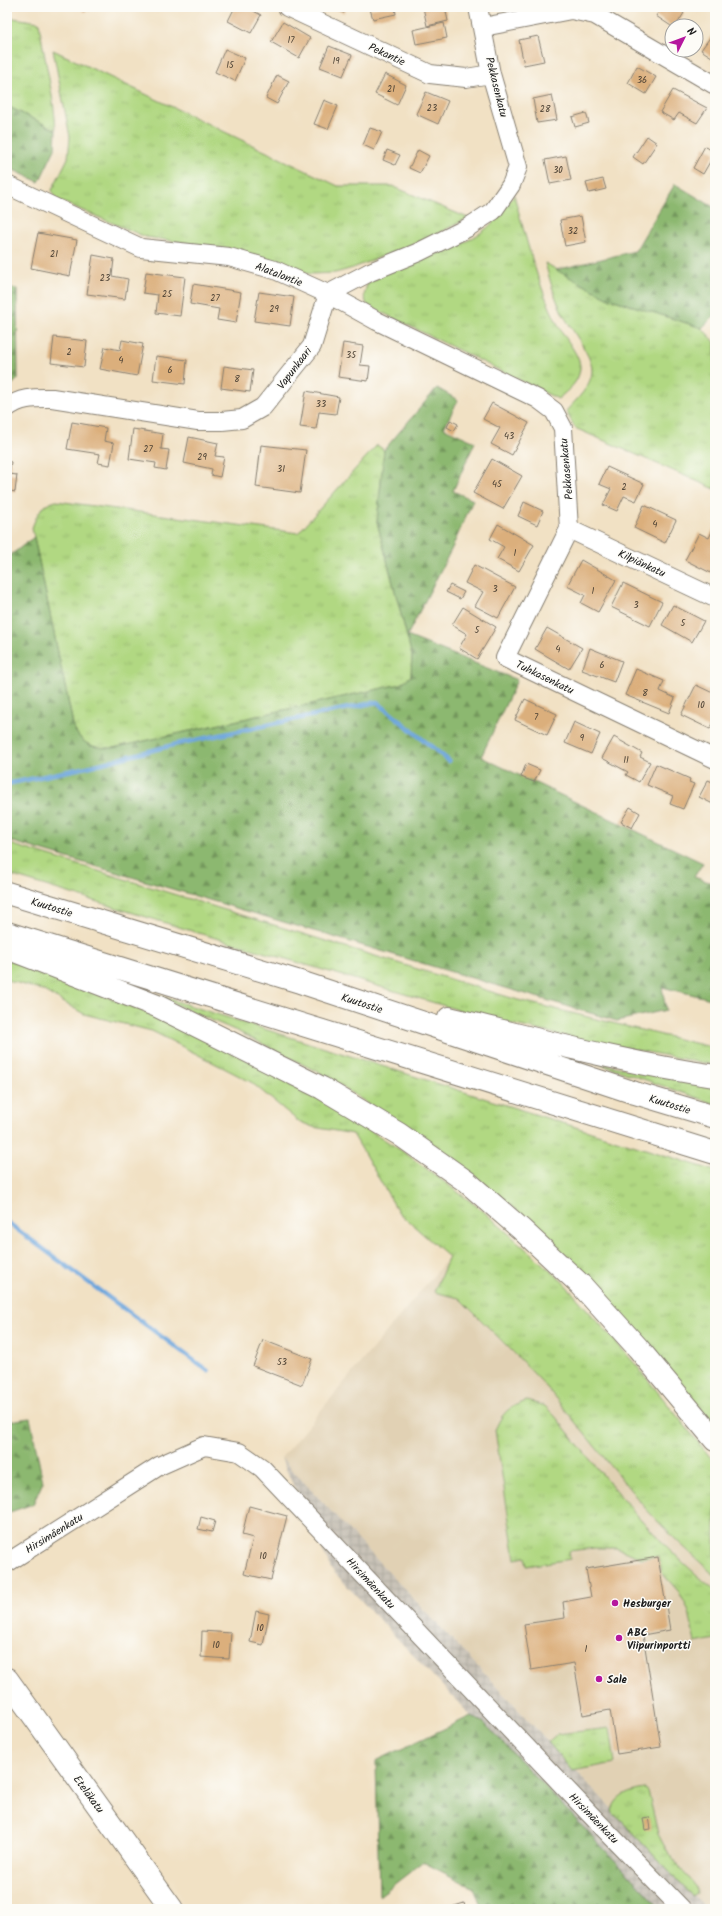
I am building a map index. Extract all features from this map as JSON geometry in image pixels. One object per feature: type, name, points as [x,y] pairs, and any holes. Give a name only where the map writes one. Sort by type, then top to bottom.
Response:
[{"type":"main road","name":"Kuutostie","points":[[7,893],[300,982],[628,1090],[715,1117]]},
{"type":"main road","points":[[7,933],[715,1153]]},
{"type":"main road","points":[[7,948],[157,1006],[322,1088],[399,1134],[467,1182],[521,1229],[580,1284],[638,1348],[715,1440]]},
{"type":"main road","points":[[300,982],[588,1051],[682,1071],[715,1076]]},
{"type":"main road","name":"Eteläkatu","points":[[7,1680],[172,1909]]},
{"type":"street","name":"Pekantie","points":[[287,7],[430,74],[466,78],[492,74]]},
{"type":"street","name":"Pekkasenkatu","points":[[328,294],[370,272],[419,252],[467,228],[493,211],[511,185],[518,167],[492,74],[478,7]]},
{"type":"street","points":[[483,27],[571,10],[595,15],[715,85]]},
{"type":"street","name":"Alatalontie","points":[[7,186],[141,248],[228,257],[275,270],[328,294]]},
{"type":"street","name":"Pekkasenkatu","points":[[328,294],[377,321],[538,399],[554,411],[562,428],[570,529]]},
{"type":"street","name":"Vapunkaari","points":[[7,408],[13,403],[28,398],[52,398],[198,420],[222,421],[242,419],[264,407],[312,346],[328,294]]},
{"type":"street","name":"Kilpiänkatu","points":[[570,529],[715,598]]},
{"type":"street","name":"Tuhkasenkatu","points":[[570,529],[505,658],[715,759]]},
{"type":"street","name":"Hirsimäenkatu","points":[[7,1563],[159,1466],[204,1446],[239,1452],[262,1468],[682,1909]]},
{"type":"shaded area","name":"ABC Viipurinportti","points":[[449,1257],[715,1543],[715,1909],[707,1909],[281,1458]]},
{"type":"shaded area","points":[[281,1458],[707,1909],[661,1909],[484,1723],[471,1716],[331,1569]]},
{"type":"green space","points":[[7,17],[39,22],[53,103],[56,130],[7,106]]},
{"type":"green space","points":[[53,50],[338,186],[392,186],[468,218],[429,238],[353,268],[335,273],[310,274],[276,261],[208,246],[146,237],[55,199],[52,190],[68,158],[70,137]]},
{"type":"green space","points":[[7,106],[56,130],[55,149],[39,182],[7,167]]},
{"type":"green space","points":[[675,184],[715,208],[715,315],[702,328],[608,298],[556,270],[635,251]]},
{"type":"green space","points":[[514,195],[544,293],[560,330],[575,352],[580,363],[578,378],[558,399],[367,305],[364,296],[367,284],[381,276],[459,245],[487,228]]},
{"type":"green space","points":[[545,263],[608,298],[702,328],[715,342],[715,489],[575,428],[566,411],[583,392],[589,382],[592,370],[591,364],[559,306]]},
{"type":"green space","points":[[7,288],[17,289],[18,379],[7,390]]},
{"type":"green space","points":[[437,388],[458,400],[444,428],[475,442],[453,491],[473,500],[452,548],[407,636],[517,680],[481,757],[703,863],[694,877],[715,884],[715,1000],[662,987],[666,1010],[617,1021],[7,840],[7,558],[34,537],[74,729],[85,742],[90,745],[113,748],[401,684],[411,676],[412,656],[377,522],[384,450]]},
{"type":"green space","points":[[377,445],[384,450],[377,522],[412,656],[411,676],[401,684],[113,748],[90,745],[78,735],[74,729],[32,528],[38,514],[43,508],[56,501],[298,533]]},
{"type":"green space","points":[[7,843],[518,1000],[715,1048],[715,1065],[569,1037],[489,1019],[195,932],[7,874]]},
{"type":"green space","points":[[7,959],[151,1014],[251,1062],[339,1110],[405,1153],[482,1210],[563,1282],[636,1365],[715,1463],[715,1576],[672,1536],[646,1509],[544,1384],[514,1353],[459,1298],[434,1292],[449,1257],[399,1213],[353,1134],[313,1127],[298,1121],[251,1082],[152,1031],[84,1014],[42,990],[7,980]]},
{"type":"green space","points":[[147,992],[715,1171],[715,1426],[577,1267],[520,1213],[462,1165],[324,1075],[239,1032]]},
{"type":"green space","points":[[594,1062],[715,1087],[715,1104]]},
{"type":"green space","points":[[527,1401],[545,1406],[554,1415],[610,1484],[650,1529],[692,1571],[715,1590],[715,1639],[695,1643],[689,1611],[679,1592],[662,1573],[659,1556],[642,1558],[616,1548],[595,1548],[569,1551],[570,1559],[527,1566],[525,1557],[515,1559],[495,1430],[507,1411]]},
{"type":"green space","points":[[7,1409],[10,1421],[30,1418],[43,1482],[33,1504],[7,1513]]},
{"type":"green space","points":[[471,1716],[484,1723],[661,1909],[482,1909],[474,1888],[423,1862],[379,1896],[376,1761]]},
{"type":"green space","points":[[610,1728],[615,1763],[572,1771],[548,1742],[557,1734]]},
{"type":"green space","points":[[645,1789],[648,1791],[658,1833],[669,1854],[697,1889],[697,1893],[692,1896],[612,1811],[620,1798],[635,1791]]},
{"type":"building","points":[[82,7],[95,7],[95,9],[83,12]]},
{"type":"building","points":[[235,7],[246,7],[261,15],[251,33],[228,21]]},
{"type":"building","points":[[331,7],[347,7],[344,13]]},
{"type":"building","points":[[395,7],[396,14],[373,19],[370,9]]},
{"type":"building","points":[[423,7],[445,7],[448,21],[427,26]]},
{"type":"building","points":[[662,7],[675,7],[684,13],[681,18],[664,18],[664,21],[656,16]]},
{"type":"building","points":[[283,22],[310,38],[299,58],[271,42]]},
{"type":"building","points":[[444,23],[447,38],[416,44],[413,30]]},
{"type":"building","points":[[714,32],[715,59],[704,52],[704,46]]},
{"type":"building","points":[[538,36],[544,61],[524,65],[519,40]]},
{"type":"building","points":[[329,46],[352,55],[343,76],[320,67]]},
{"type":"building","points":[[225,49],[245,58],[235,81],[215,72]]},
{"type":"building","points":[[637,66],[656,77],[646,94],[628,83]]},
{"type":"building","points":[[385,74],[406,85],[397,105],[375,94]]},
{"type":"building","points":[[277,75],[289,81],[277,104],[266,98]]},
{"type":"building","points":[[673,90],[707,108],[697,123],[679,113],[674,120],[660,112]]},
{"type":"building","points":[[426,92],[448,101],[438,124],[416,114]]},
{"type":"building","points":[[552,95],[557,120],[537,123],[533,99]]},
{"type":"building","points":[[324,100],[338,106],[328,129],[314,124]]},
{"type":"building","points":[[586,113],[589,123],[575,127],[572,117]]},
{"type":"building","points":[[370,128],[382,132],[374,150],[363,145]]},
{"type":"building","points":[[647,136],[657,143],[643,164],[633,157]]},
{"type":"building","points":[[705,146],[715,153],[703,174],[693,168]]},
{"type":"building","points":[[387,150],[400,155],[395,165],[383,160]]},
{"type":"building","points":[[418,150],[429,156],[420,173],[409,168]]},
{"type":"building","points":[[566,156],[571,180],[550,184],[545,160]]},
{"type":"building","points":[[603,179],[606,189],[589,193],[586,183]]},
{"type":"building","points":[[581,216],[586,242],[565,246],[560,220]]},
{"type":"building","points":[[38,233],[77,240],[70,276],[31,268]]},
{"type":"building","points":[[93,255],[114,259],[112,276],[128,279],[125,299],[87,294]]},
{"type":"building","points":[[146,272],[185,277],[180,316],[156,313],[158,295],[143,293]]},
{"type":"building","points":[[193,284],[241,292],[236,323],[217,320],[219,309],[190,304]]},
{"type":"building","points":[[259,292],[294,297],[290,326],[254,321]]},
{"type":"building","points":[[54,337],[87,341],[84,367],[51,363]]},
{"type":"building","points":[[122,340],[143,344],[137,376],[100,369],[105,347],[120,350]]},
{"type":"building","points":[[343,343],[363,346],[360,365],[370,366],[368,381],[338,377]]},
{"type":"building","points":[[156,356],[187,360],[185,384],[153,380]]},
{"type":"building","points":[[224,366],[253,370],[250,392],[221,388]]},
{"type":"building","points":[[306,391],[339,397],[336,414],[319,412],[316,429],[300,427]]},
{"type":"building","points":[[492,403],[529,423],[512,455],[491,444],[500,428],[483,419]]},
{"type":"building","points":[[450,420],[458,424],[454,431],[447,427]]},
{"type":"building","points":[[72,422],[106,428],[104,441],[114,443],[110,465],[98,463],[100,454],[67,449]]},
{"type":"building","points":[[133,429],[163,434],[161,449],[169,450],[166,470],[155,468],[156,463],[129,459]]},
{"type":"building","points":[[189,437],[218,443],[215,456],[224,457],[220,477],[211,475],[212,469],[184,463]]},
{"type":"building","points":[[261,445],[306,450],[300,493],[256,487]]},
{"type":"building","points":[[492,459],[522,476],[503,509],[473,493]]},
{"type":"building","points":[[7,461],[11,462],[9,474],[17,475],[15,492],[7,490]]},
{"type":"building","points":[[607,467],[644,484],[636,501],[624,496],[617,511],[603,505],[611,489],[599,484]]},
{"type":"building","points":[[524,502],[543,511],[537,525],[518,516]]},
{"type":"building","points":[[644,505],[676,520],[665,543],[634,528]]},
{"type":"building","points":[[498,524],[534,545],[519,571],[497,559],[504,547],[490,539]]},
{"type":"building","points":[[715,525],[715,575],[685,560],[699,533],[709,538]]},
{"type":"building","points":[[581,560],[616,580],[598,612],[581,603],[585,595],[567,586]]},
{"type":"building","points":[[474,565],[515,587],[498,618],[475,606],[483,592],[465,583]]},
{"type":"building","points":[[623,583],[662,602],[650,626],[611,607]]},
{"type":"building","points":[[450,585],[464,592],[460,599],[446,592]]},
{"type":"building","points":[[673,605],[704,621],[692,642],[662,625]]},
{"type":"building","points":[[463,607],[496,627],[477,659],[459,648],[467,634],[452,625]]},
{"type":"building","points":[[547,628],[582,648],[569,669],[535,649]]},
{"type":"building","points":[[590,648],[622,661],[614,682],[582,670]]},
{"type":"building","points":[[636,669],[664,681],[660,691],[675,698],[669,713],[625,695]]},
{"type":"building","points":[[696,685],[715,694],[715,720],[710,729],[681,715]]},
{"type":"building","points":[[525,699],[557,714],[547,735],[515,720]]},
{"type":"building","points":[[574,722],[600,734],[591,754],[565,743]]},
{"type":"building","points":[[614,737],[642,753],[640,757],[650,762],[639,782],[626,775],[628,772],[602,758]]},
{"type":"building","points":[[526,764],[540,770],[534,782],[521,777]]},
{"type":"building","points":[[656,764],[690,779],[689,782],[694,784],[683,809],[670,804],[673,796],[647,785]]},
{"type":"building","points":[[708,780],[715,783],[715,805],[699,797]]},
{"type":"building","points":[[630,807],[640,813],[632,828],[621,822]]},
{"type":"building","points":[[263,1340],[312,1359],[302,1385],[253,1366]]},
{"type":"building","points":[[249,1506],[287,1516],[271,1580],[244,1574],[253,1538],[242,1535]]},
{"type":"building","points":[[201,1517],[215,1521],[212,1532],[198,1529]]},
{"type":"building","points":[[658,1557],[670,1630],[643,1635],[661,1747],[617,1754],[610,1710],[583,1715],[574,1663],[531,1670],[524,1624],[565,1618],[563,1602],[591,1597],[586,1569]]},
{"type":"building","points":[[256,1611],[269,1614],[263,1645],[250,1642]]},
{"type":"building","points":[[202,1631],[231,1633],[229,1659],[201,1657]]},
{"type":"building","points":[[649,1817],[651,1829],[645,1830],[643,1818]]},
{"type":"building","points":[[464,1903],[466,1909],[445,1909]]},
{"type":"waterway","points":[[7,784],[87,767],[177,744],[377,702],[449,761]]},
{"type":"waterway","points":[[7,1222],[208,1371]]},
{"type":"place","name":"Hesburger","points":[[615,1603]]},
{"type":"place","name":"ABC Viipurinportti","points":[[619,1638]]},
{"type":"place","name":"Sale","points":[[599,1679]]}]
